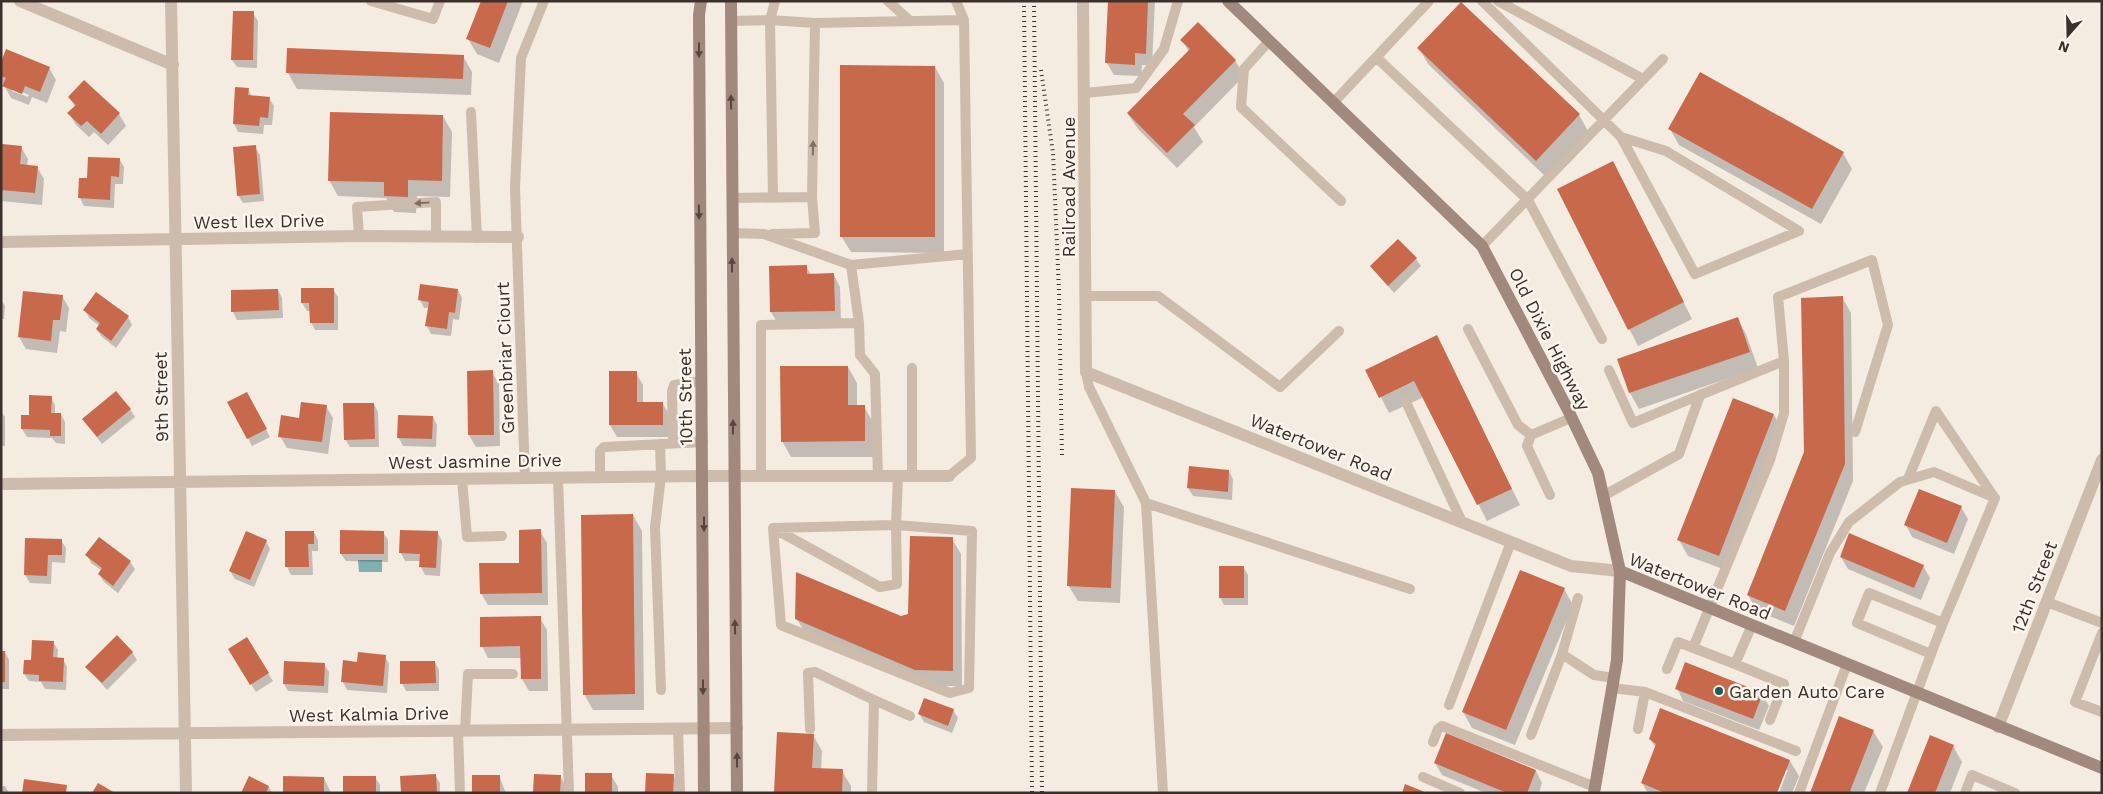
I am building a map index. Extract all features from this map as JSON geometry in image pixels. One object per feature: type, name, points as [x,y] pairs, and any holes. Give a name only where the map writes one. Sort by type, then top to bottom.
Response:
[{"type":"main road","name":"10th Street","points":[[701,1],[699,15],[699,208],[704,476],[704,793]]},
{"type":"main road","points":[[731,1],[737,793]]},
{"type":"main road","name":"Old Dixie Highway","points":[[1228,1],[1482,246],[1598,473],[1620,571],[1618,660],[1594,790]]},
{"type":"main road","name":"Watertower Road","points":[[1620,571],[2102,768]]},
{"type":"street","points":[[20,1],[173,65]]},
{"type":"street","name":"9th Street","points":[[172,1],[186,793]]},
{"type":"street","name":"Railroad Avenue","points":[[1083,1],[1086,372]]},
{"type":"street","name":"West Ilex Drive","points":[[1,242],[359,236],[518,237]]},
{"type":"street","name":"Watertower Road","points":[[1086,372],[1571,566],[1620,571]]},
{"type":"street","name":"12th Street","points":[[1998,726],[2102,460]]},
{"type":"street","name":"West Jasmine Drive","points":[[1,484],[661,476],[949,476]]},
{"type":"street","name":"West Kalmia Drive","points":[[1,735],[736,728]]},
{"type":"lane","points":[[371,1],[432,19],[440,1]]},
{"type":"lane","name":"Greenbriar Ciourt","points":[[525,478],[515,188],[521,58],[544,1]]},
{"type":"lane","points":[[773,198],[770,20],[775,1]]},
{"type":"lane","points":[[888,1],[910,21]]},
{"type":"lane","points":[[949,476],[971,458],[964,20],[956,1]]},
{"type":"lane","points":[[1085,93],[1136,88],[1164,49],[1178,1]]},
{"type":"lane","points":[[1333,103],[1429,1]]},
{"type":"lane","points":[[1482,1],[1621,137],[1696,274],[1799,231],[1666,151],[1621,137]]},
{"type":"lane","points":[[1498,1],[1644,79]]},
{"type":"lane","points":[[730,21],[770,20],[815,23],[964,20]]},
{"type":"lane","points":[[732,233],[815,233],[812,197],[815,23]]},
{"type":"lane","points":[[1269,41],[1244,69],[1241,107],[1341,201]]},
{"type":"lane","points":[[1377,58],[1528,200],[1602,339]]},
{"type":"lane","points":[[1482,246],[1605,121],[1663,58]]},
{"type":"lane","points":[[471,112],[476,238]]},
{"type":"lane","points":[[732,198],[812,197]]},
{"type":"lane","points":[[359,236],[357,207],[436,202],[436,237]]},
{"type":"lane","points":[[764,234],[851,265],[968,254]]},
{"type":"lane","points":[[1693,648],[1770,460],[1784,412],[1784,361],[1778,297],[1872,260],[1888,325],[1855,432]]},
{"type":"lane","points":[[851,265],[859,324],[860,355],[875,374],[878,476]]},
{"type":"lane","points":[[1086,296],[1158,296],[1280,387],[1340,331]]},
{"type":"lane","points":[[761,476],[760,325],[859,324]]},
{"type":"lane","points":[[1468,329],[1518,425],[1531,435]]},
{"type":"lane","points":[[1609,370],[1633,423],[1784,361]]},
{"type":"lane","points":[[912,368],[912,476]]},
{"type":"lane","points":[[1086,372],[1089,387],[1146,503],[1163,793]]},
{"type":"lane","points":[[673,443],[672,391],[674,385],[702,381]]},
{"type":"lane","points":[[1603,496],[1679,454],[1700,395]]},
{"type":"lane","points":[[1406,402],[1462,522]]},
{"type":"lane","points":[[1908,479],[1936,411],[1995,498]]},
{"type":"lane","points":[[1550,495],[1527,446],[1531,435],[1571,418]]},
{"type":"lane","points":[[600,477],[600,452],[604,447],[703,442]]},
{"type":"lane","points":[[660,444],[661,476],[655,527],[661,690]]},
{"type":"lane","points":[[1794,642],[1830,553],[1848,522],[1900,482],[1934,472],[1995,498]]},
{"type":"lane","points":[[773,528],[880,587],[897,584],[896,525],[898,476]]},
{"type":"lane","points":[[558,478],[570,793]]},
{"type":"lane","points":[[462,479],[467,537],[502,536]]},
{"type":"lane","points":[[1880,793],[1943,623],[1995,498]]},
{"type":"lane","points":[[1146,503],[1410,588]]},
{"type":"lane","points":[[896,525],[972,531],[969,688],[950,693],[781,625],[773,528],[896,525]]},
{"type":"lane","points":[[1449,705],[1511,542]]},
{"type":"lane","points":[[1931,654],[1857,623],[1869,593],[1943,623]]},
{"type":"lane","points":[[1531,734],[1562,654],[1578,598]]},
{"type":"lane","points":[[2047,602],[2102,622]]},
{"type":"lane","points":[[1735,664],[1752,625]]},
{"type":"lane","points":[[2102,633],[2075,702],[2102,712]]},
{"type":"lane","points":[[1667,669],[1678,642],[1784,684],[1770,720]]},
{"type":"lane","points":[[1562,654],[1594,674],[1613,683],[1645,692],[1796,751]]},
{"type":"lane","points":[[1799,793],[1847,664]]},
{"type":"lane","points":[[810,728],[808,673],[815,672],[910,716]]},
{"type":"lane","points":[[460,793],[462,731],[468,674],[513,674]]},
{"type":"lane","points":[[1638,729],[1645,692]]},
{"type":"lane","points":[[872,793],[874,700]]},
{"type":"lane","points":[[1433,742],[1438,729],[1442,726],[1594,790]]},
{"type":"lane","points":[[678,728],[680,793]]},
{"type":"lane","points":[[1965,793],[1972,775],[2015,793]]},
{"type":"lane","points":[[1423,777],[1460,793]]},
{"type":"water","points":[[358,560],[382,560],[382,572],[359,572]]},
{"type":"building","points":[[481,1],[508,1],[490,48],[466,39]]},
{"type":"building","points":[[1108,1],[1148,1],[1146,54],[1135,53],[1135,65],[1105,63]]},
{"type":"building","points":[[1461,2],[1580,114],[1536,161],[1417,48]]},
{"type":"building","points":[[233,11],[254,11],[253,60],[231,60]]},
{"type":"building","points":[[1198,22],[1236,60],[1183,114],[1195,125],[1167,153],[1127,113],[1190,49],[1180,40]]},
{"type":"building","points":[[287,48],[464,55],[463,79],[286,73]]},
{"type":"building","points":[[6,49],[50,67],[40,92],[25,86],[22,94],[2,86],[6,78],[1,76],[1,62]]},
{"type":"building","points":[[840,65],[935,66],[935,237],[840,237]]},
{"type":"building","points":[[1700,72],[1844,152],[1812,209],[1668,129]]},
{"type":"building","points":[[84,80],[120,113],[101,134],[87,121],[81,126],[67,113],[76,105],[68,97]]},
{"type":"building","points":[[235,87],[249,88],[248,95],[270,97],[268,118],[260,117],[259,126],[233,124]]},
{"type":"building","points":[[330,112],[443,115],[442,181],[408,180],[408,197],[384,196],[384,182],[328,181]]},
{"type":"building","points":[[2,144],[22,146],[20,164],[38,166],[35,193],[1,190]]},
{"type":"building","points":[[256,145],[260,194],[237,196],[233,147]]},
{"type":"building","points":[[88,157],[120,158],[119,177],[111,176],[110,200],[78,198],[79,178],[87,178]]},
{"type":"building","points":[[1613,161],[1684,302],[1628,330],[1557,189]]},
{"type":"building","points":[[1398,239],[1417,258],[1388,286],[1370,266]]},
{"type":"building","points":[[807,265],[807,274],[834,273],[835,311],[770,312],[769,266]]},
{"type":"building","points":[[420,284],[458,289],[455,313],[449,312],[447,329],[425,326],[429,302],[418,300]]},
{"type":"building","points":[[301,288],[334,288],[334,323],[310,323],[309,303],[301,303]]},
{"type":"building","points":[[278,289],[279,310],[231,312],[231,290]]},
{"type":"building","points":[[23,291],[63,295],[60,320],[53,320],[51,341],[18,337]]},
{"type":"building","points":[[96,292],[129,316],[111,341],[96,329],[100,323],[83,310]]},
{"type":"building","points":[[1843,296],[1845,464],[1785,611],[1747,595],[1804,452],[1801,298]]},
{"type":"building","points":[[1738,317],[1750,352],[1629,393],[1617,359]]},
{"type":"building","points":[[1437,335],[1512,489],[1477,505],[1414,381],[1379,398],[1365,370]]},
{"type":"building","points":[[780,366],[848,366],[848,405],[865,405],[865,441],[781,442]]},
{"type":"building","points":[[493,370],[494,435],[468,435],[467,371]]},
{"type":"building","points":[[609,371],[637,371],[637,402],[663,402],[663,425],[609,425]]},
{"type":"building","points":[[116,391],[131,409],[97,437],[82,419]]},
{"type":"building","points":[[247,392],[267,429],[247,439],[227,402]]},
{"type":"building","points":[[29,395],[52,396],[51,413],[61,413],[61,436],[50,436],[50,430],[21,429],[21,415],[29,415]]},
{"type":"building","points":[[1733,398],[1774,414],[1719,556],[1677,540]]},
{"type":"building","points":[[301,402],[327,405],[322,442],[278,437],[281,415],[299,418]]},
{"type":"building","points":[[343,403],[374,403],[375,439],[344,440]]},
{"type":"building","points":[[398,415],[433,416],[432,439],[397,438]]},
{"type":"building","points":[[1189,466],[1229,470],[1228,492],[1187,488]]},
{"type":"building","points":[[1071,488],[1115,490],[1111,588],[1067,586]]},
{"type":"building","points":[[1919,489],[1962,506],[1947,543],[1904,525]]},
{"type":"building","points":[[633,514],[635,694],[583,695],[581,515]]},
{"type":"building","points":[[541,529],[542,593],[480,594],[479,563],[519,563],[519,530]]},
{"type":"building","points":[[340,530],[384,531],[384,554],[340,554]]},
{"type":"building","points":[[400,530],[438,531],[436,568],[419,567],[420,554],[399,553]]},
{"type":"building","points":[[246,531],[267,540],[250,580],[229,571]]},
{"type":"building","points":[[285,531],[314,531],[314,544],[308,544],[309,567],[285,567]]},
{"type":"building","points":[[1849,533],[1924,565],[1914,588],[1840,557]]},
{"type":"building","points":[[910,536],[953,537],[953,671],[915,670],[795,619],[796,572],[901,616],[908,614]]},
{"type":"building","points":[[99,537],[131,561],[113,586],[98,574],[102,568],[85,555]]},
{"type":"building","points":[[25,538],[62,539],[62,555],[48,555],[47,576],[24,575]]},
{"type":"building","points":[[1219,566],[1244,566],[1244,598],[1219,598]]},
{"type":"building","points":[[1520,570],[1565,588],[1506,730],[1462,712]]},
{"type":"building","points":[[541,616],[541,679],[521,679],[520,646],[480,647],[480,617]]},
{"type":"building","points":[[117,635],[133,652],[102,683],[85,667]]},
{"type":"building","points":[[247,637],[269,673],[250,685],[228,649]]},
{"type":"building","points":[[32,640],[54,641],[53,657],[64,658],[63,682],[39,681],[39,675],[23,674],[24,660],[31,660]]},
{"type":"building","points":[[1,651],[5,651],[5,682],[1,682]]},
{"type":"building","points":[[358,652],[386,655],[383,686],[341,682],[343,660],[357,662]]},
{"type":"building","points":[[284,661],[325,663],[324,686],[283,684]]},
{"type":"building","points":[[400,661],[435,661],[436,683],[400,684]]},
{"type":"building","name":"Garden Auto Care","points":[[1685,662],[1763,693],[1753,719],[1675,689]]},
{"type":"building","points":[[924,698],[954,709],[948,726],[918,714]]},
{"type":"building","points":[[1660,708],[1790,760],[1777,793],[1665,793],[1641,783],[1656,744],[1649,739]]},
{"type":"building","points":[[1839,716],[1874,730],[1850,791],[1854,793],[1810,793]]},
{"type":"building","points":[[777,732],[814,734],[812,768],[843,769],[842,793],[774,793]]},
{"type":"building","points":[[1446,733],[1536,770],[1527,793],[1507,793],[1434,763]]},
{"type":"building","points":[[1930,735],[1954,745],[1935,793],[1907,793]]},
{"type":"building","points":[[585,773],[612,773],[612,793],[585,793]]},
{"type":"building","points":[[646,773],[674,774],[673,793],[645,793]]},
{"type":"building","points":[[436,774],[437,793],[401,793],[400,776]]},
{"type":"building","points":[[534,774],[561,775],[560,793],[533,793]]},
{"type":"building","points":[[472,775],[500,775],[500,793],[472,793]]},
{"type":"building","points":[[249,776],[269,786],[266,793],[241,793]]},
{"type":"building","points":[[283,776],[324,777],[324,793],[283,793]]},
{"type":"building","points":[[343,776],[376,776],[376,793],[343,793]]},
{"type":"building","points":[[24,779],[67,785],[66,793],[22,793]]},
{"type":"building","points":[[98,783],[115,793],[92,793]]},
{"type":"building","points":[[1405,784],[1427,793],[1402,793]]},
{"type":"railway","points":[[1024,1],[1032,793]]},
{"type":"railway","points":[[1034,1],[1042,793]]},
{"type":"railway","points":[[1041,70],[1053,153],[1059,291],[1062,459]]},
{"type":"place","name":"Garden Auto Care","points":[[1719,691]]}]
